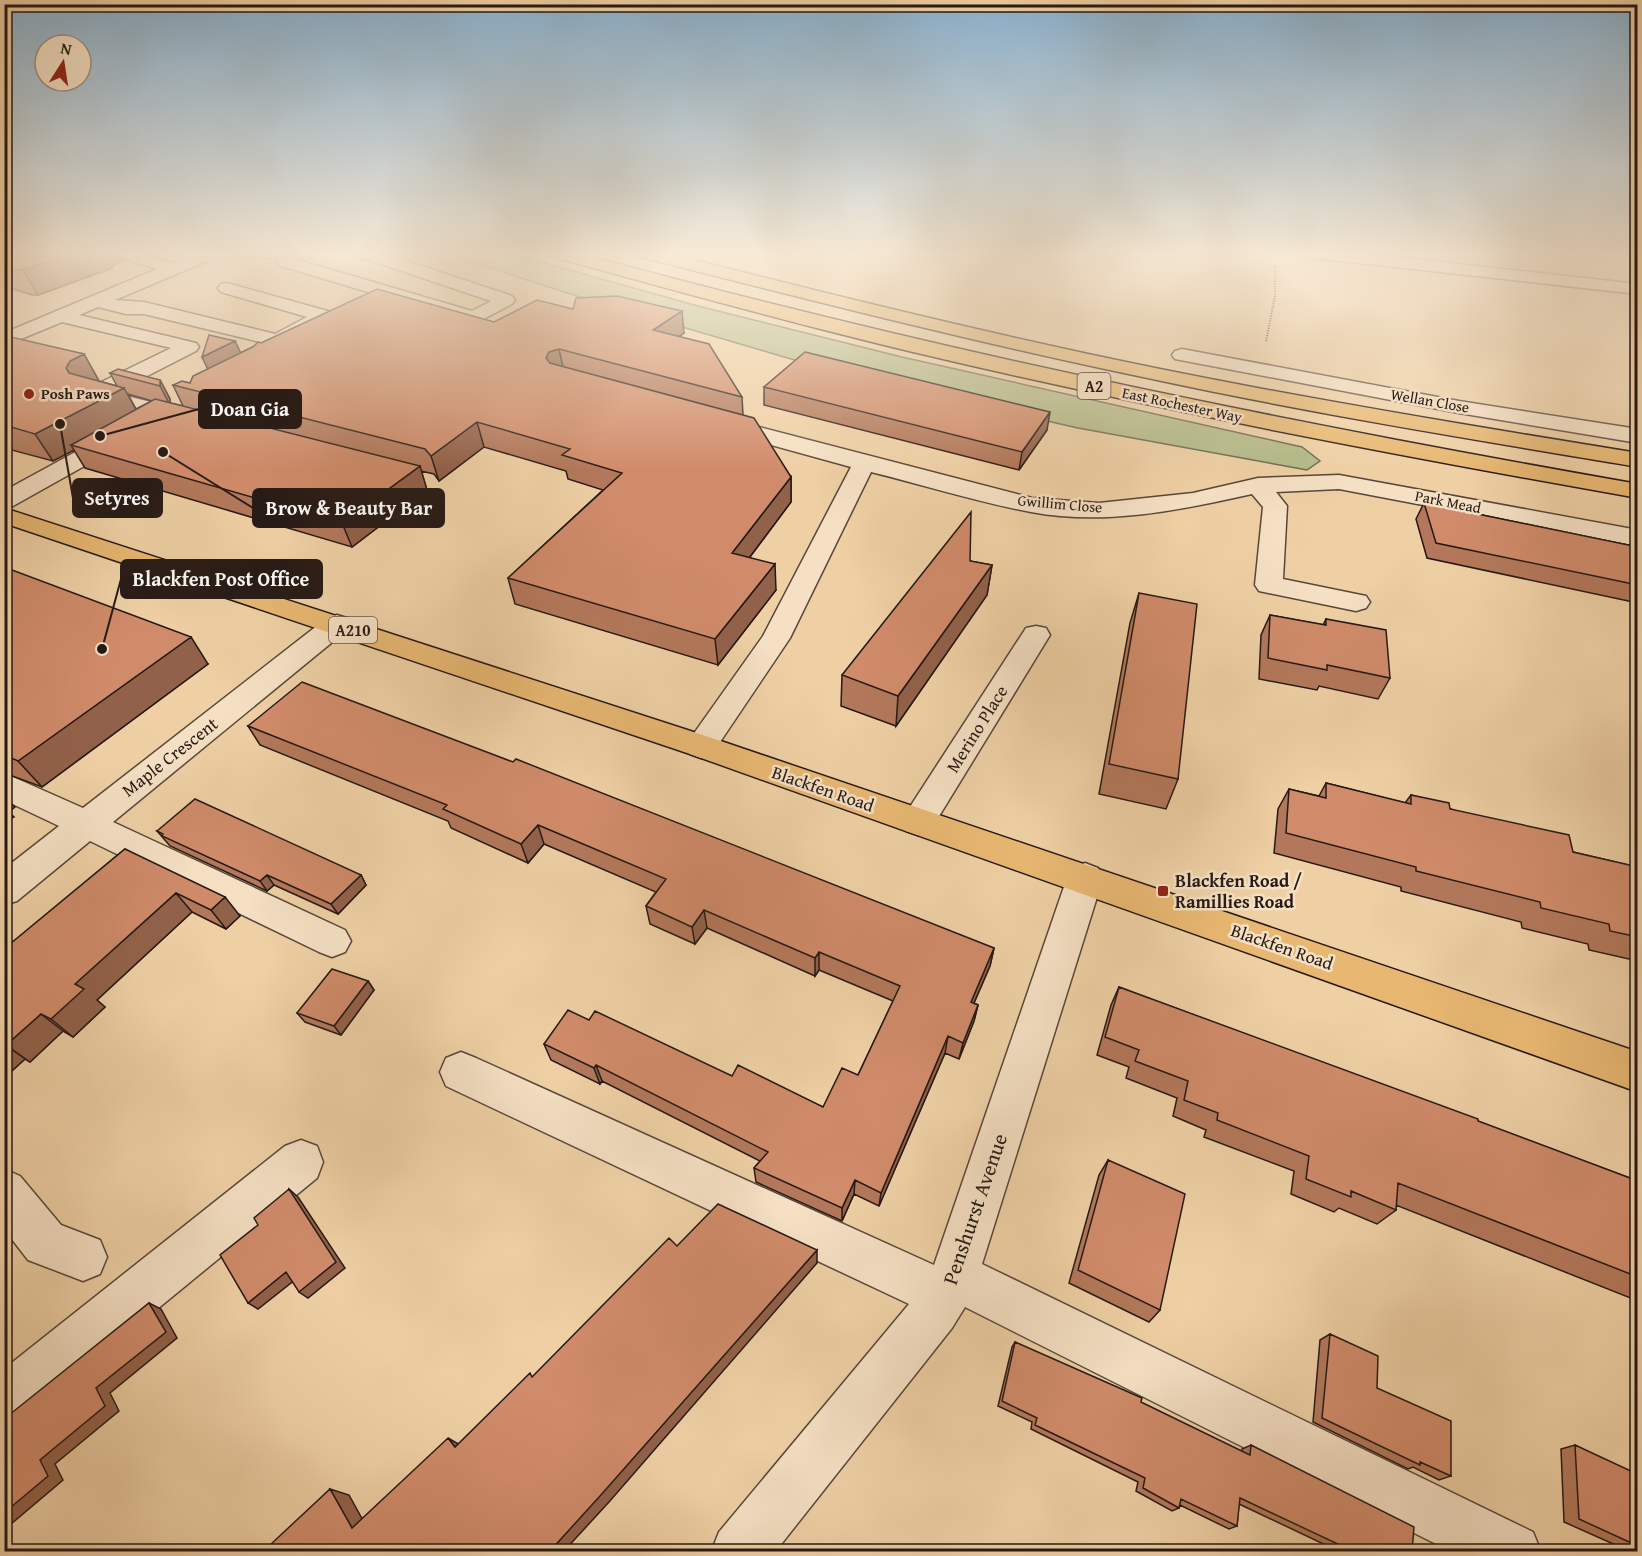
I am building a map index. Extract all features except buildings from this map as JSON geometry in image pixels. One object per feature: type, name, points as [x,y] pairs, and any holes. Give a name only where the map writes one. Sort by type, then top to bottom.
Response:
[{"type":"main road","name":"East Rochester Way","points":[[827,325],[966,358],[1247,419],[1414,452],[1638,491]]},
{"type":"main road","name":"East Rochester Way","points":[[934,325],[1092,360],[1427,426],[1638,460]]},
{"type":"main road","name":"Blackfen Road","points":[[4,515],[701,746],[1638,1072]]},
{"type":"street","points":[[4,340],[40,325]]},
{"type":"street","points":[[96,325],[189,347],[95,394],[187,418]]},
{"type":"street","points":[[212,325],[277,340]]},
{"type":"street","points":[[262,356],[277,340],[307,325]]},
{"type":"street","name":"Wellan Close","points":[[1182,355],[1227,355],[1261,370],[1459,407],[1638,436]]},
{"type":"street","points":[[4,501],[164,412]]},
{"type":"street","name":"Gwillim Close","points":[[696,417],[864,463],[1032,504],[1099,510],[1193,500],[1258,485]]},
{"type":"street","points":[[701,746],[776,638],[864,463]]},
{"type":"street","name":"Park Mead","points":[[1258,485],[1339,482],[1638,538]]},
{"type":"street","points":[[1258,485],[1275,506],[1269,585],[1356,602]]},
{"type":"street","name":"Maple Crescent","points":[[4,890],[337,624]]},
{"type":"street","name":"Merino Place","points":[[918,822],[1036,635]]},
{"type":"street","points":[[4,785],[332,941]]},
{"type":"street","name":"Penshurst Avenue","points":[[739,1551],[935,1311],[950,1286],[1085,879]]},
{"type":"street","points":[[461,1072],[950,1286],[1513,1551]]},
{"type":"street","points":[[4,1402],[301,1162]]},
{"type":"street","points":[[4,1192],[45,1243],[83,1257]]},
{"type":"path","points":[[1261,370],[1257,360],[1257,351],[1264,349],[1269,325]]},
{"type":"green space","points":[[674,325],[772,325],[902,357],[1302,447],[1320,461],[1307,470],[1078,428],[856,378]]},
{"type":"place","name":"Posh Paws","points":[[29,394]]},
{"type":"place","name":"Setyres","points":[[60,424]]},
{"type":"place","name":"Doan Gia","points":[[100,436]]},
{"type":"place","name":"Brow & Beauty Bar","points":[[163,452]]},
{"type":"place","name":"Blackfen Post Office","points":[[102,649]]},
{"type":"place","name":"Blackfen Road / Ramillies Road","points":[[1163,891]]}]
